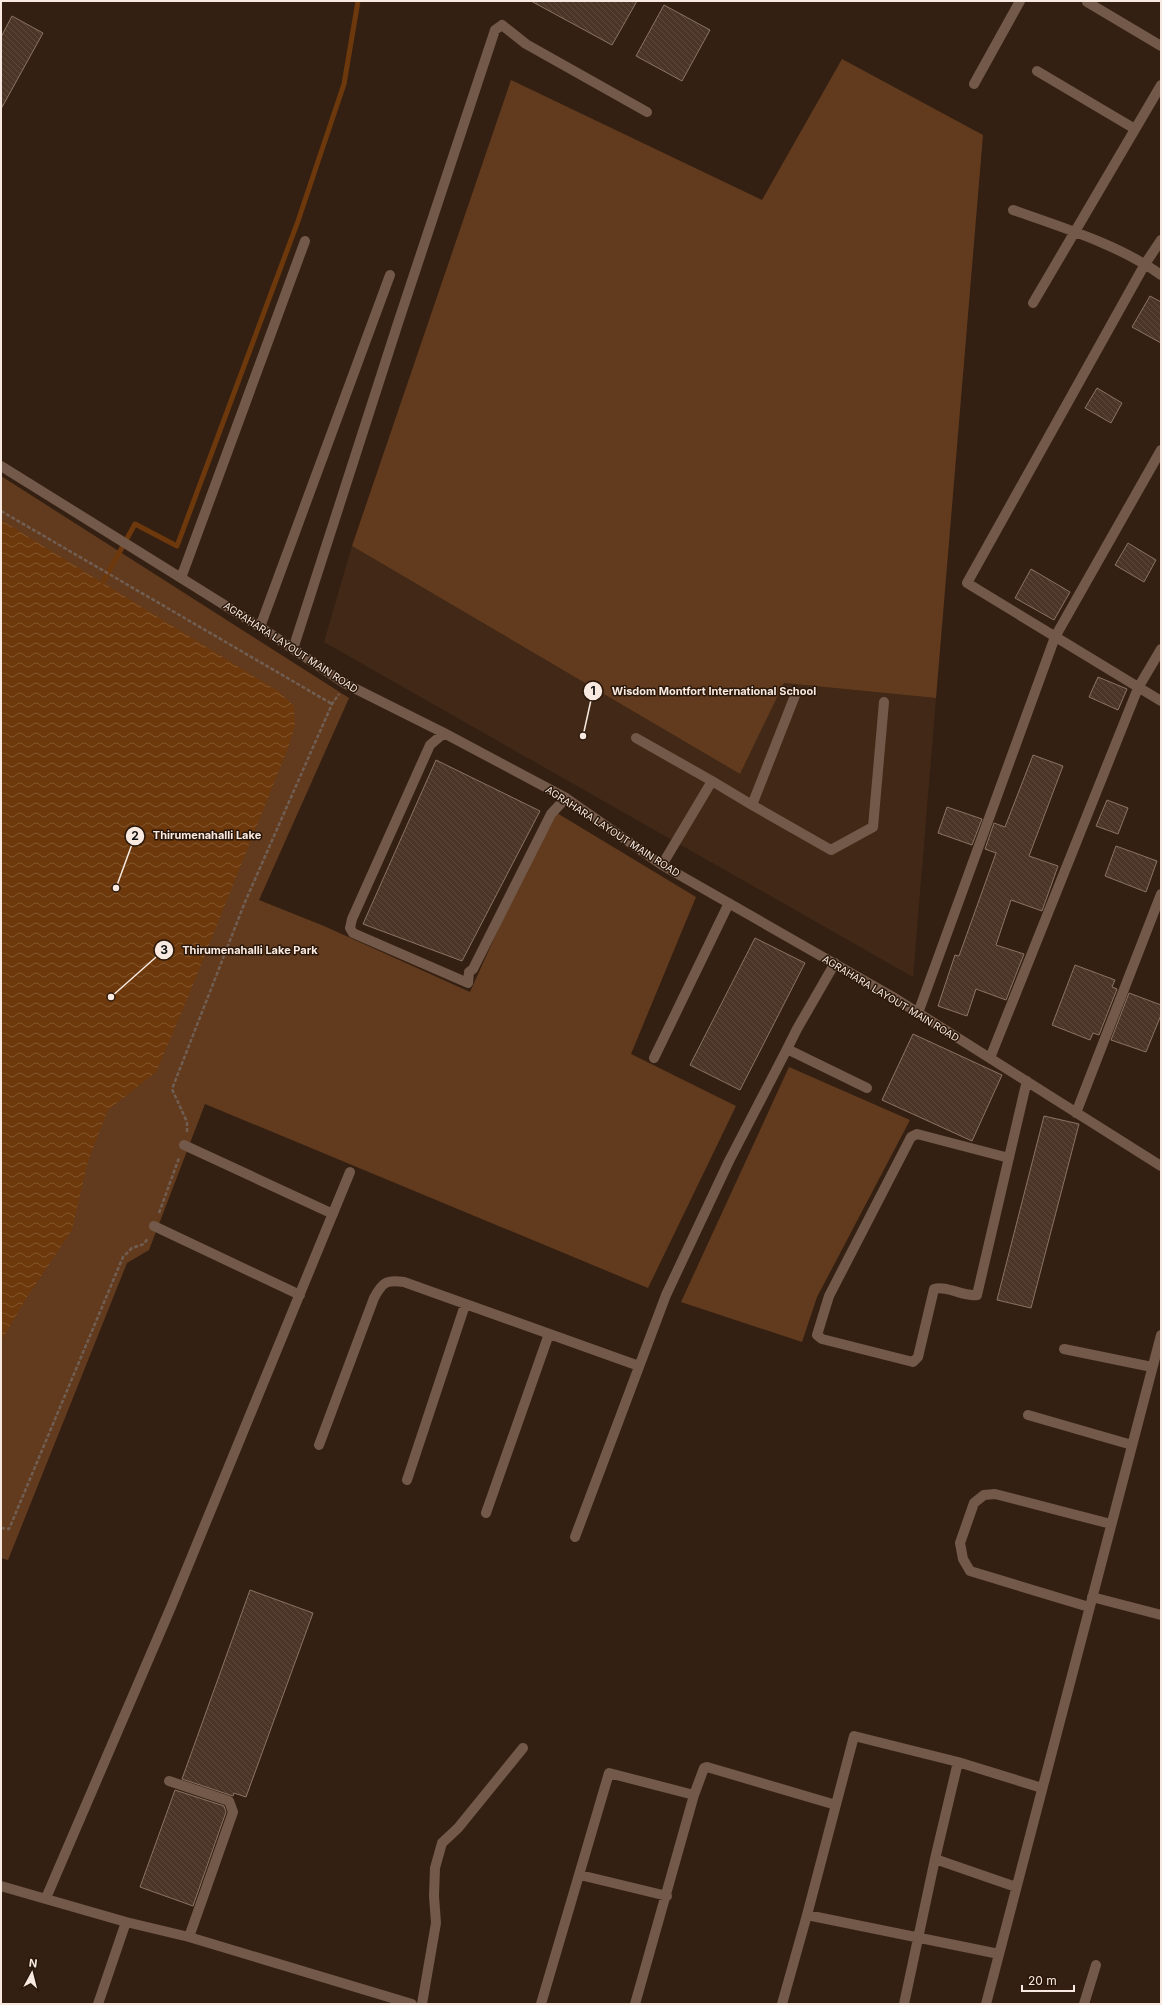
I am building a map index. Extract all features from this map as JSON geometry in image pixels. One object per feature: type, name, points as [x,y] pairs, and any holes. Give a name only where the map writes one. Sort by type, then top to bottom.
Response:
[{"type":"street","points":[[974,84],[1020,1]]},
{"type":"street","points":[[1087,2],[1161,46]]},
{"type":"street","points":[[293,649],[398,322],[495,30],[502,25],[526,44],[647,112]]},
{"type":"street","points":[[1037,71],[1136,129]]},
{"type":"street","points":[[1033,303],[1076,232],[1161,84]]},
{"type":"street","points":[[1013,210],[1076,232],[1145,264],[1161,275]]},
{"type":"street","points":[[1161,240],[1145,264],[967,583],[1161,701]]},
{"type":"street","points":[[181,578],[305,241]]},
{"type":"street","points":[[260,627],[390,275]]},
{"type":"street","points":[[918,1013],[1055,637],[1161,450]]},
{"type":"street","name":"AGRAHARA LAYOUT MAIN ROAD","points":[[1,466],[260,627],[346,684],[444,733],[566,798],[662,865],[835,963],[918,1013],[1161,1166]]},
{"type":"street","points":[[990,1058],[1138,688],[1161,649]]},
{"type":"street","points":[[752,805],[796,693]]},
{"type":"street","points":[[636,738],[831,850],[873,827],[884,702]]},
{"type":"street","points":[[444,733],[430,745],[352,919],[350,928],[353,933],[468,983],[469,972],[473,969],[551,814],[566,798]]},
{"type":"street","points":[[662,865],[712,782]]},
{"type":"street","points":[[1076,1113],[1161,894]]},
{"type":"street","points":[[654,1058],[729,903]]},
{"type":"street","points":[[574,1537],[666,1295],[719,1182],[797,1029],[835,963]]},
{"type":"street","points":[[787,1049],[867,1088]]},
{"type":"street","points":[[1009,1158],[917,1134],[911,1137],[829,1296],[817,1335],[822,1339],[913,1362],[918,1357],[934,1289],[939,1288],[969,1296],[977,1295],[1027,1081]]},
{"type":"street","points":[[184,1145],[333,1214]]},
{"type":"street","points":[[46,1898],[171,1607],[350,1172]]},
{"type":"street","points":[[154,1226],[300,1295]]},
{"type":"street","points":[[319,1445],[374,1298],[381,1285],[392,1280],[404,1282],[639,1366]]},
{"type":"street","points":[[407,1480],[465,1305]]},
{"type":"street","points":[[486,1513],[549,1334]]},
{"type":"street","points":[[986,2004],[1161,1335]]},
{"type":"street","points":[[1064,1349],[1152,1367]]},
{"type":"street","points":[[1028,1415],[1132,1445]]},
{"type":"street","points":[[1111,1524],[995,1494],[984,1495],[974,1503],[960,1543],[963,1559],[970,1571],[1091,1602],[1161,1615]]},
{"type":"street","points":[[782,2004],[854,1736],[958,1762],[1042,1788]]},
{"type":"street","points":[[422,2004],[436,1923],[434,1896],[435,1868],[442,1843],[458,1828],[523,1748]]},
{"type":"street","points":[[904,2004],[935,1859],[958,1762]]},
{"type":"street","points":[[635,2004],[694,1795],[704,1768],[707,1766],[836,1805]]},
{"type":"street","points":[[541,2004],[610,1773],[694,1795]]},
{"type":"street","points":[[169,1781],[229,1801],[232,1812],[189,1937]]},
{"type":"street","points":[[935,1859],[1016,1887]]},
{"type":"street","points":[[580,1875],[666,1896]]},
{"type":"street","points":[[1,1886],[126,1922],[189,1937],[412,2004]]},
{"type":"street","points":[[807,1915],[999,1954]]},
{"type":"street","points":[[98,2004],[126,1922]]},
{"type":"street","points":[[1084,2004],[1096,1965]]},
{"type":"path","points":[[1,511],[332,704]]},
{"type":"path","points":[[1,1528],[8,1529],[123,1257],[132,1248],[144,1244],[154,1226],[187,1136],[187,1122],[172,1089],[245,902],[332,704],[346,684]]},
{"type":"shaded area","points":[[842,59],[983,135],[936,698],[784,683],[740,774],[352,546],[511,80],[762,200]]},
{"type":"shaded area","points":[[1,476],[349,698],[259,900],[324,926],[470,992],[552,810],[696,897],[631,1054],[736,1106],[648,1288],[205,1104],[149,1250],[127,1263],[8,1560],[1,1558]]},
{"type":"shaded area","points":[[352,546],[740,774],[784,683],[936,698],[913,977],[324,642]]},
{"type":"shaded area","points":[[789,1067],[910,1120],[817,1297],[802,1342],[681,1302]]},
{"type":"water","points":[[1,520],[278,691],[294,706],[295,725],[288,748],[186,1002],[156,1072],[108,1110],[88,1161],[72,1230],[27,1297],[1,1341]]},
{"type":"building","points":[[531,1],[637,1],[612,45]]},
{"type":"building","points":[[664,5],[710,30],[682,81],[636,56]]},
{"type":"building","points":[[12,16],[43,33],[1,109],[1,37]]},
{"type":"building","points":[[1150,296],[1161,302],[1161,343],[1132,327]]},
{"type":"building","points":[[1097,388],[1122,403],[1111,423],[1085,408]]},
{"type":"building","points":[[1128,543],[1156,560],[1144,582],[1115,565]]},
{"type":"building","points":[[1031,569],[1070,592],[1054,620],[1015,598]]},
{"type":"building","points":[[1098,677],[1127,689],[1118,710],[1089,697]]},
{"type":"building","points":[[1033,755],[1063,766],[1029,856],[1058,866],[1042,911],[1011,900],[996,945],[1024,954],[1006,1000],[976,989],[967,1016],[938,1006],[955,955],[959,956],[996,853],[985,849],[994,823],[1005,827]]},
{"type":"building","points":[[436,760],[540,811],[462,961],[363,924]]},
{"type":"building","points":[[1107,800],[1128,808],[1118,834],[1096,826]]},
{"type":"building","points":[[947,807],[982,819],[972,845],[938,833]]},
{"type":"building","points":[[1116,846],[1157,861],[1146,892],[1105,876]]},
{"type":"building","points":[[755,938],[805,963],[740,1090],[690,1065]]},
{"type":"building","points":[[1075,965],[1115,980],[1112,987],[1117,989],[1099,1035],[1093,1033],[1090,1040],[1052,1025]]},
{"type":"building","points":[[1129,993],[1161,1005],[1161,1015],[1146,1052],[1111,1040]]},
{"type":"building","points":[[913,1034],[1002,1075],[972,1141],[882,1100]]},
{"type":"building","points":[[1044,1116],[1079,1124],[1031,1308],[997,1300]]},
{"type":"building","points":[[250,1590],[313,1613],[246,1797],[234,1793],[233,1796],[182,1779]]},
{"type":"building","points":[[175,1790],[224,1806],[226,1812],[193,1906],[140,1887]]},
{"type":"waterway","points":[[103,582],[135,524],[177,546],[298,221],[344,84],[358,1]]},
{"type":"place","name":"Wisdom Montfort International School","points":[[583,736]]},
{"type":"place","name":"Thirumenahalli Lake","points":[[116,888]]},
{"type":"place","name":"Thirumenahalli Lake Park","points":[[111,997]]}]
